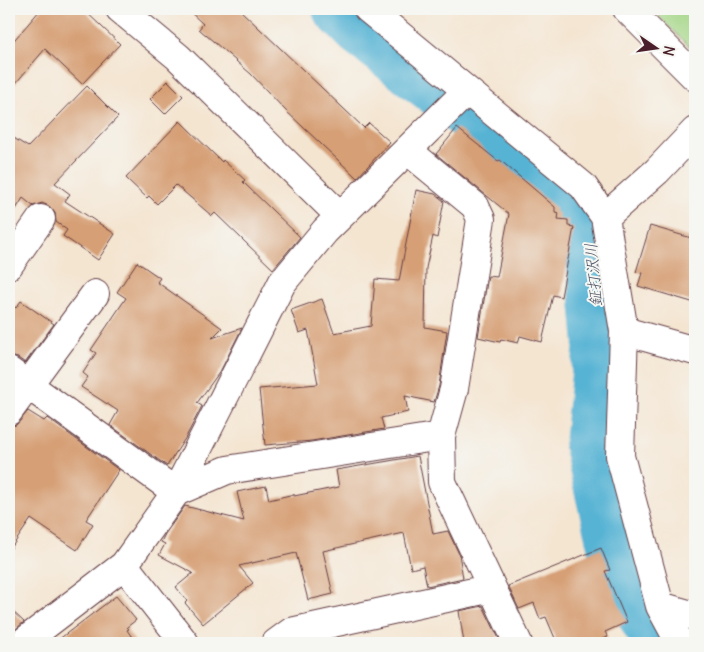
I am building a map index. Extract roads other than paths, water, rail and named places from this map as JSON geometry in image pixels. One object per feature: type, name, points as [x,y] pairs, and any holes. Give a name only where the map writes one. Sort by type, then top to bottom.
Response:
[{"type":"street","points":[[120,9],[178,57],[340,216]]},
{"type":"street","points":[[368,9],[583,186],[605,217],[624,331],[620,456],[660,606],[680,643]]},
{"type":"street","points":[[627,9],[695,77]]},
{"type":"street","points":[[22,643],[124,565],[176,492],[282,283],[325,231],[467,92]]},
{"type":"street","points":[[605,217],[657,171],[695,131]]},
{"type":"street","points":[[407,150],[476,206],[481,219],[454,389],[441,436],[442,482],[518,643]]},
{"type":"street","points":[[9,265],[41,219]]},
{"type":"street","points":[[9,412],[18,378],[95,294]]},
{"type":"street","points":[[624,331],[695,351]]},
{"type":"street","points":[[18,378],[176,492]]},
{"type":"street","points":[[176,492],[227,470],[441,436]]},
{"type":"street","points":[[124,565],[185,643]]},
{"type":"street","points":[[276,643],[291,632],[492,588]]},
{"type":"street","points":[[660,606],[695,616]]},
{"type":"waterway","name":"鉦打沢川","points":[[337,9],[359,31],[565,191],[589,232],[599,344],[589,446],[619,574],[658,643]]}]
